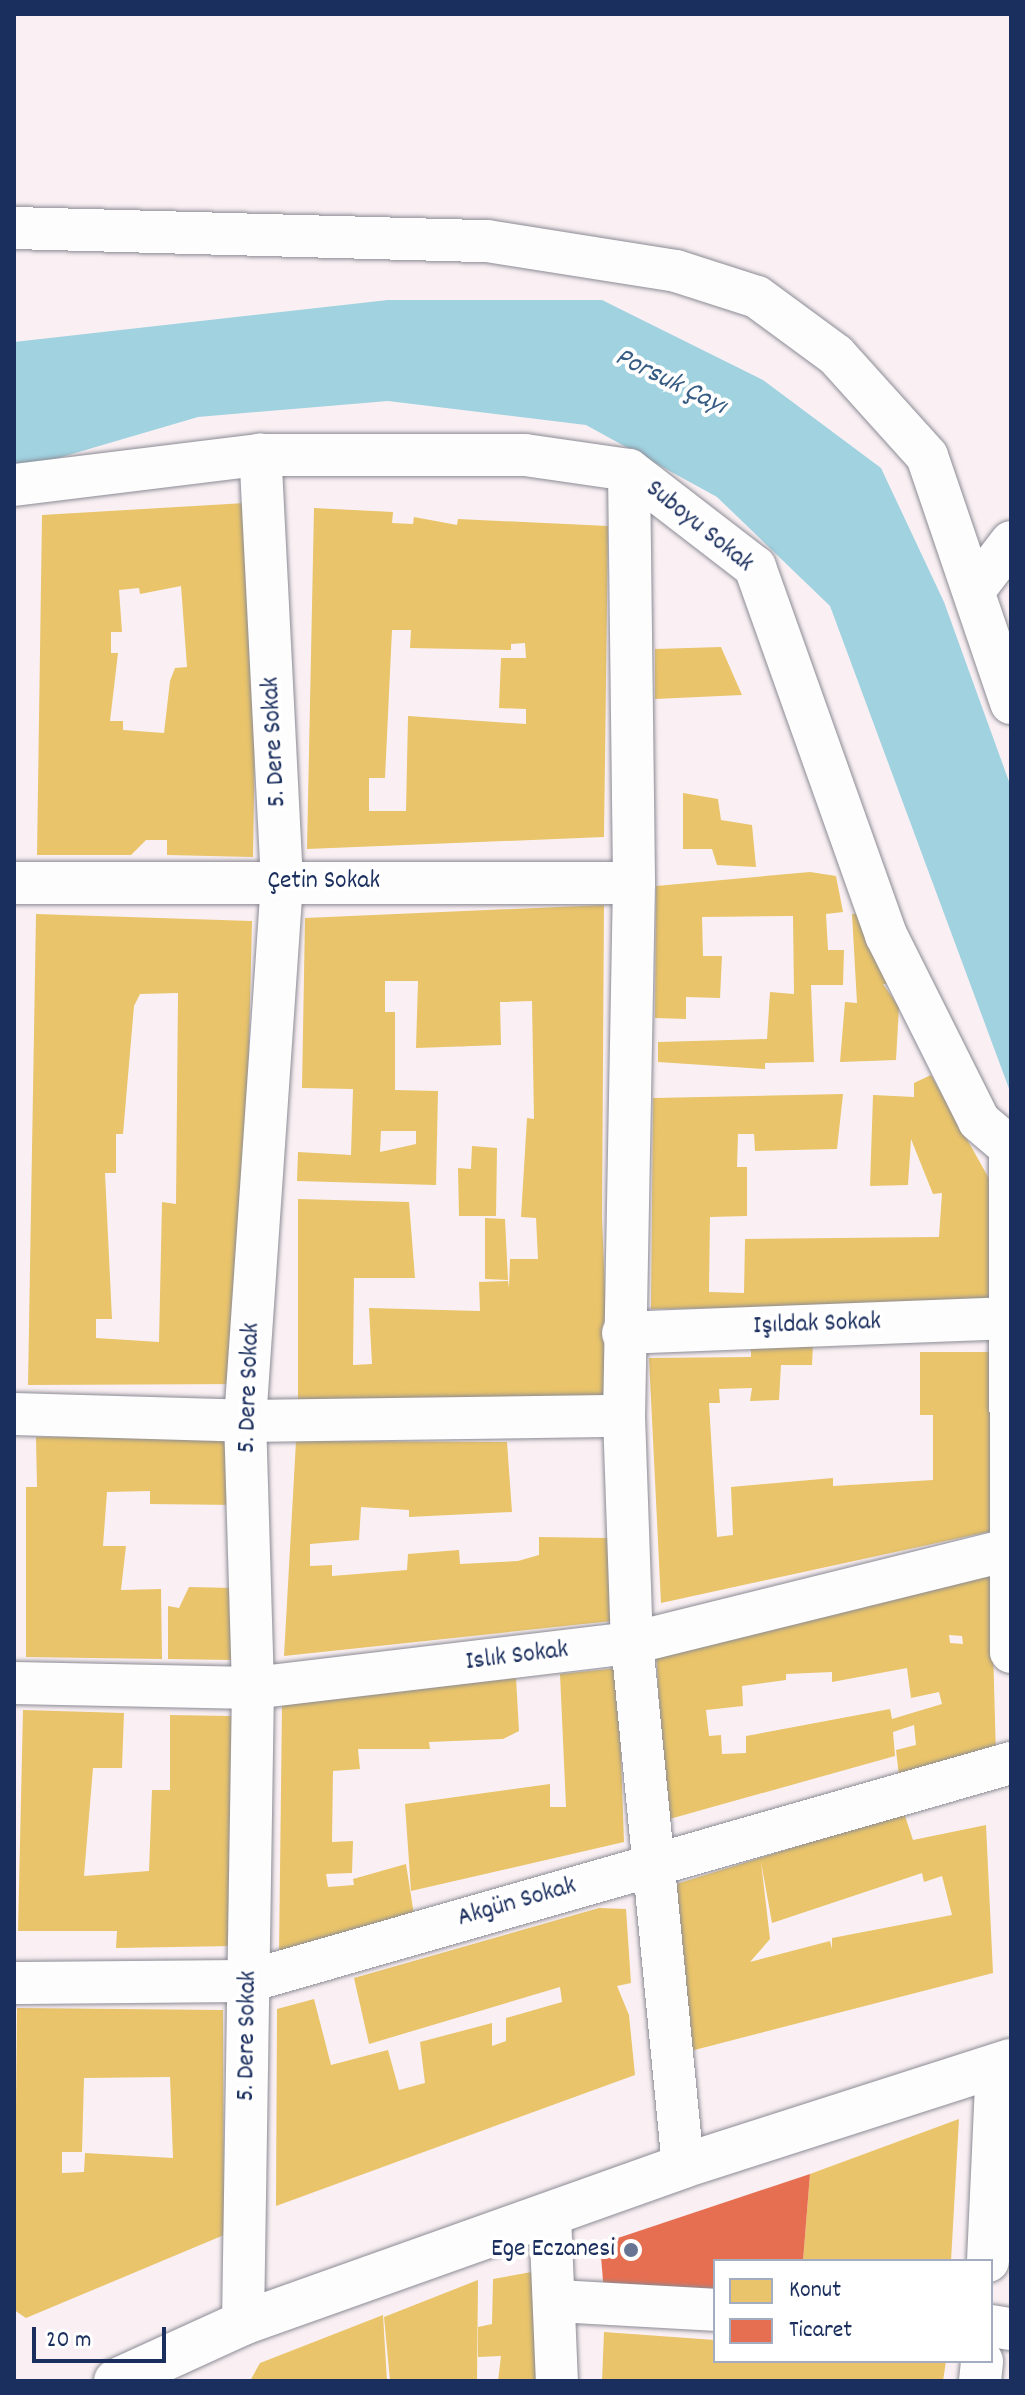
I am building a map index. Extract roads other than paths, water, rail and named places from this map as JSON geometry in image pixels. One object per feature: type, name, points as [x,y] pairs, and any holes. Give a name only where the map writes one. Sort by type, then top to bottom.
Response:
[{"type":"main road","points":[[116,2381],[243,2323],[683,2166],[1004,2063]]},
{"type":"street","points":[[14,228],[487,241],[676,271],[757,297],[836,355],[927,456],[975,589],[1011,703]]},
{"type":"street","name":"Suboyu Sokak","points":[[14,485],[260,455],[525,455],[629,470],[755,567],[886,935],[979,1121],[1011,1148]]},
{"type":"street","name":"5. Dere Sokak","points":[[243,2323],[253,1688],[245,1421],[282,882],[260,455]]},
{"type":"street","points":[[629,470],[634,883],[623,1333],[624,1416],[632,1643],[656,1862],[683,2166]]},
{"type":"street","points":[[975,589],[1011,542]]},
{"type":"street","name":"Çetin Sokak","points":[[14,883],[634,883]]},
{"type":"street","points":[[1011,1148],[1011,1652]]},
{"type":"street","name":"Işıldak Sokak","points":[[623,1333],[1010,1318]]},
{"type":"street","points":[[14,1414],[245,1421],[624,1416]]},
{"type":"street","name":"Islık Sokak","points":[[14,1683],[253,1688],[632,1643],[1009,1550]]},
{"type":"street","name":"Akgün Sokak","points":[[14,1983],[249,1981],[656,1862],[1011,1763]]},
{"type":"street","points":[[988,2259],[1004,2063]]},
{"type":"street","points":[[550,2216],[557,2381]]},
{"type":"street","points":[[556,2301],[713,2310]]},
{"type":"water","name":"Porsuk Çayı","points":[[388,300],[602,300],[763,380],[881,468],[944,602],[1011,787],[1011,1094],[830,606],[717,497],[586,425],[388,401],[198,417],[14,471],[14,342]]},
{"type":"place","name":"Ege Eczanesi","points":[[631,2250]]}]
